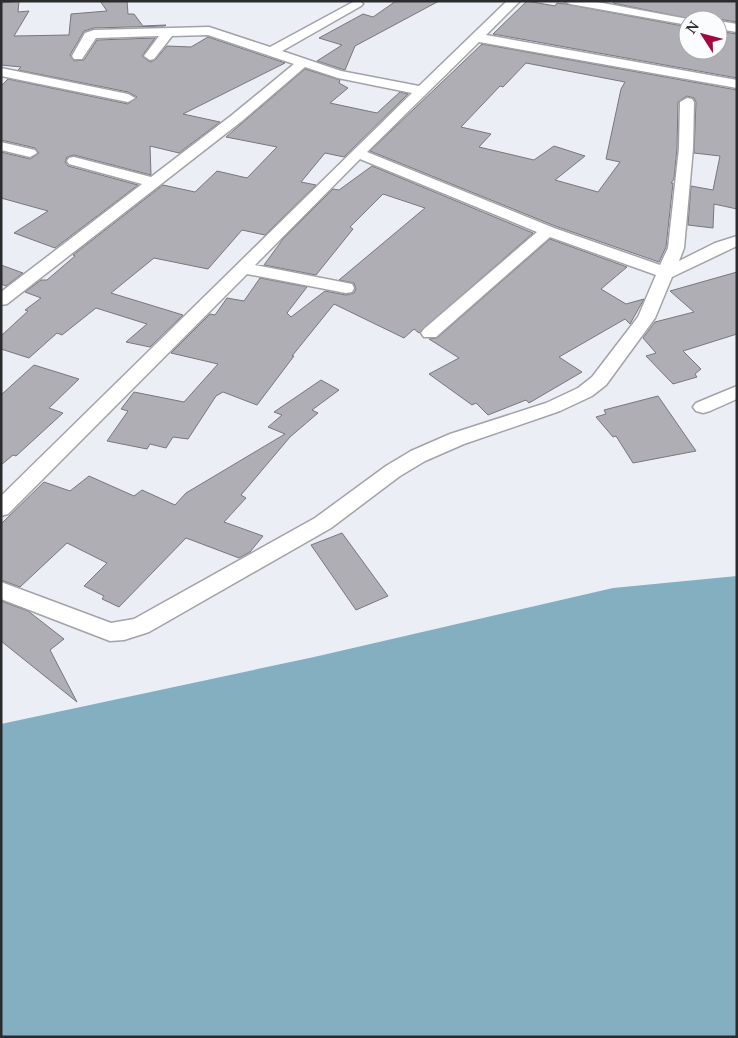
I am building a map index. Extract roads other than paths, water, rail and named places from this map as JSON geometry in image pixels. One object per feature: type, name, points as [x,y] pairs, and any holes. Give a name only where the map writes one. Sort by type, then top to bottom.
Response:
[{"type":"street","points":[[1,509],[358,153],[514,1]]},
{"type":"street","points":[[570,1],[678,19]]},
{"type":"street","points":[[272,51],[357,4]]},
{"type":"street","points":[[78,56],[89,36],[94,34],[169,30],[209,31],[338,74],[423,90]]},
{"type":"street","points":[[150,56],[169,30]]},
{"type":"street","points":[[478,38],[737,84]]},
{"type":"street","points":[[1,300],[304,62]]},
{"type":"street","points":[[1,72],[128,98]]},
{"type":"street","points":[[1,590],[110,632],[124,631],[141,626],[323,523],[393,470],[418,456],[457,439],[553,407],[584,392],[599,381],[646,318],[667,273],[676,248],[686,148],[687,102]]},
{"type":"street","points":[[1,146],[30,153]]},
{"type":"street","points":[[358,153],[548,231],[667,273],[721,246],[737,241]]},
{"type":"street","points":[[74,161],[153,182]]},
{"type":"street","points":[[430,333],[548,231]]},
{"type":"street","points":[[244,268],[346,288]]},
{"type":"street","points":[[703,407],[737,392]]},
{"type":"water","points":[[737,576],[737,1037],[1,1037],[1,724],[314,657],[613,588]]}]
